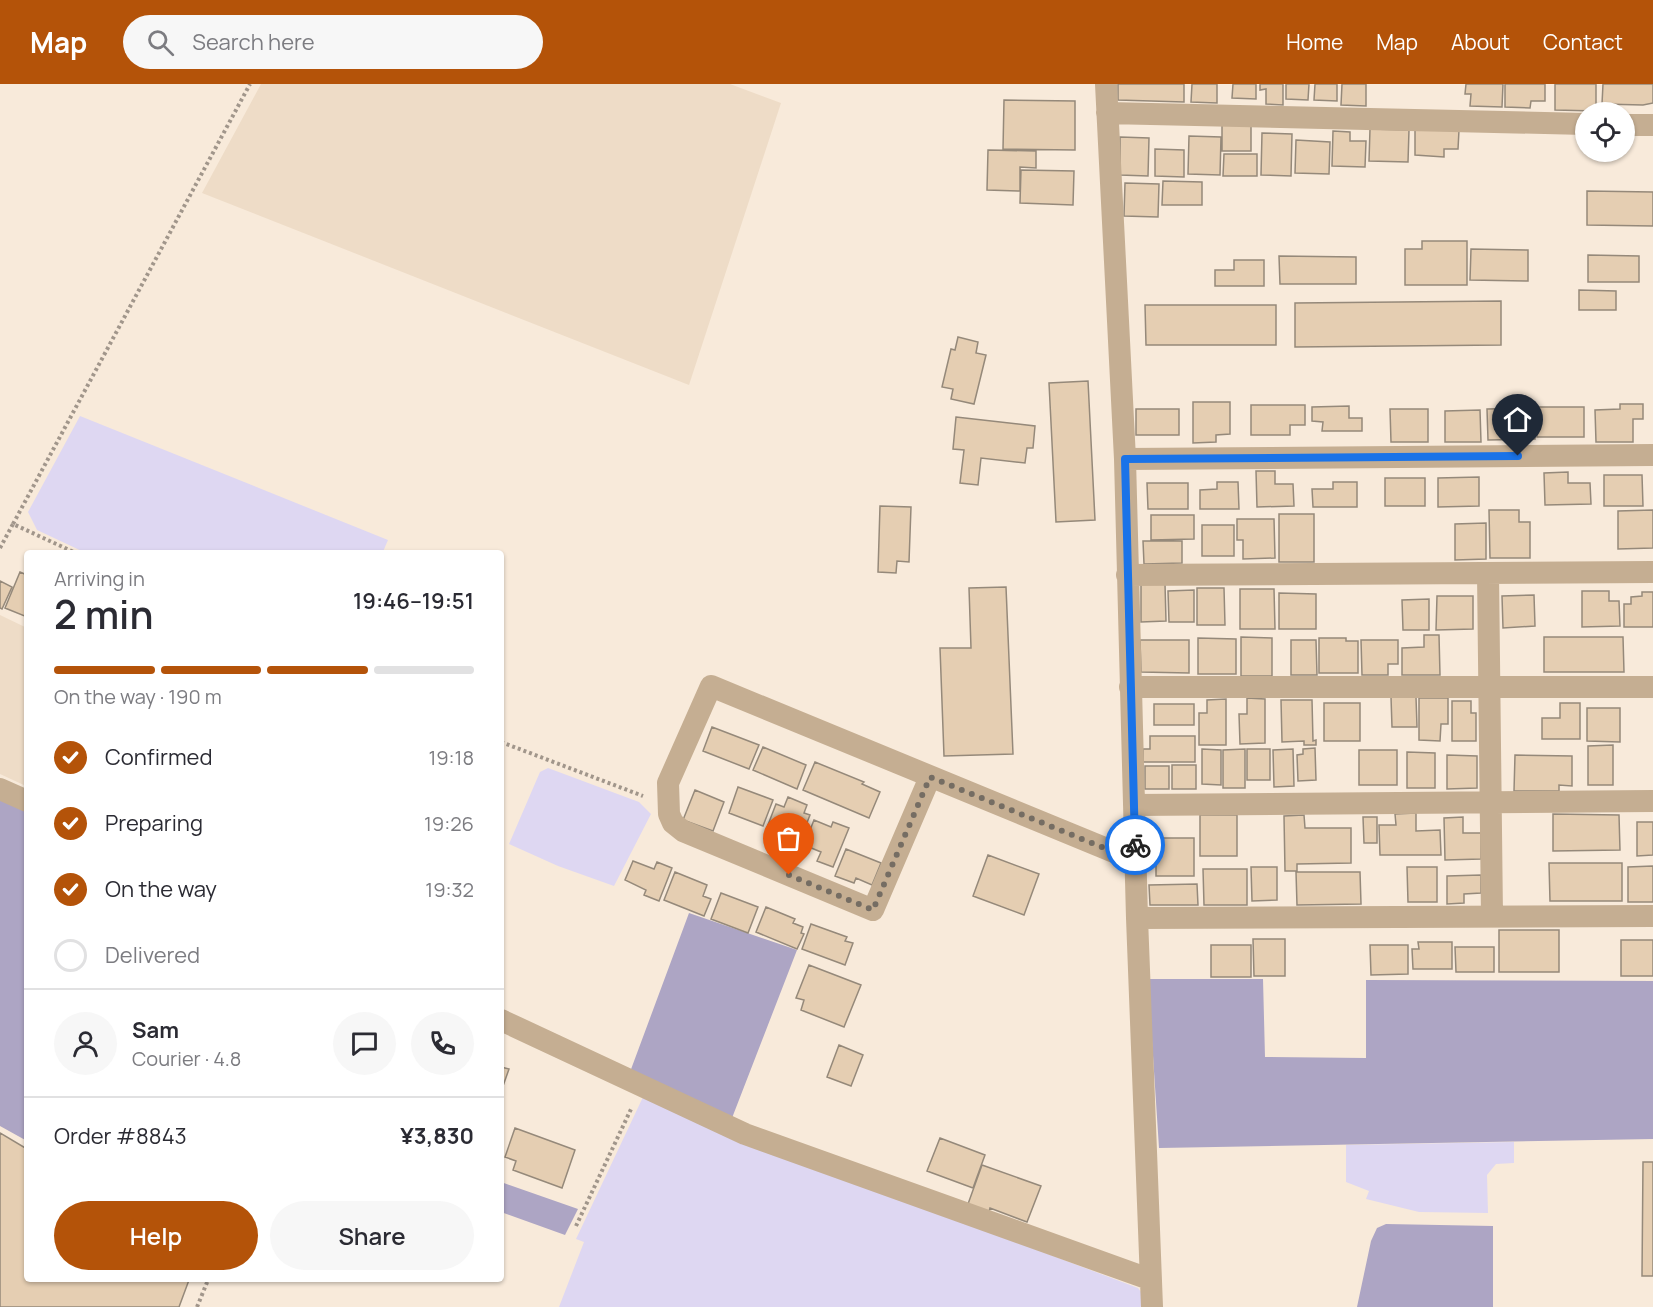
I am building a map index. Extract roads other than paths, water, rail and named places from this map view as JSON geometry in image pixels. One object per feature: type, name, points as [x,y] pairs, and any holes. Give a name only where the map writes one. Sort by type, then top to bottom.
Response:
[{"type":"street","points":[[1106,84],[1125,459],[1137,918],[1149,1279],[1152,1307]]},
{"type":"street","points":[[1107,113],[1575,124]]},
{"type":"street","points":[[1635,125],[1653,125]]},
{"type":"street","points":[[1125,459],[1653,455]]},
{"type":"street","points":[[1127,575],[1653,572]]},
{"type":"street","points":[[1488,573],[1492,916]]},
{"type":"street","points":[[930,777],[873,910],[683,831],[673,823],[669,814],[669,783],[711,686],[1136,861]]},
{"type":"street","points":[[1130,687],[1653,687]]},
{"type":"street","points":[[0,789],[24,800]]},
{"type":"street","points":[[1134,804],[1653,801]]},
{"type":"street","points":[[1137,918],[1653,916]]},
{"type":"street","points":[[504,1021],[745,1134],[1149,1279]]}]
